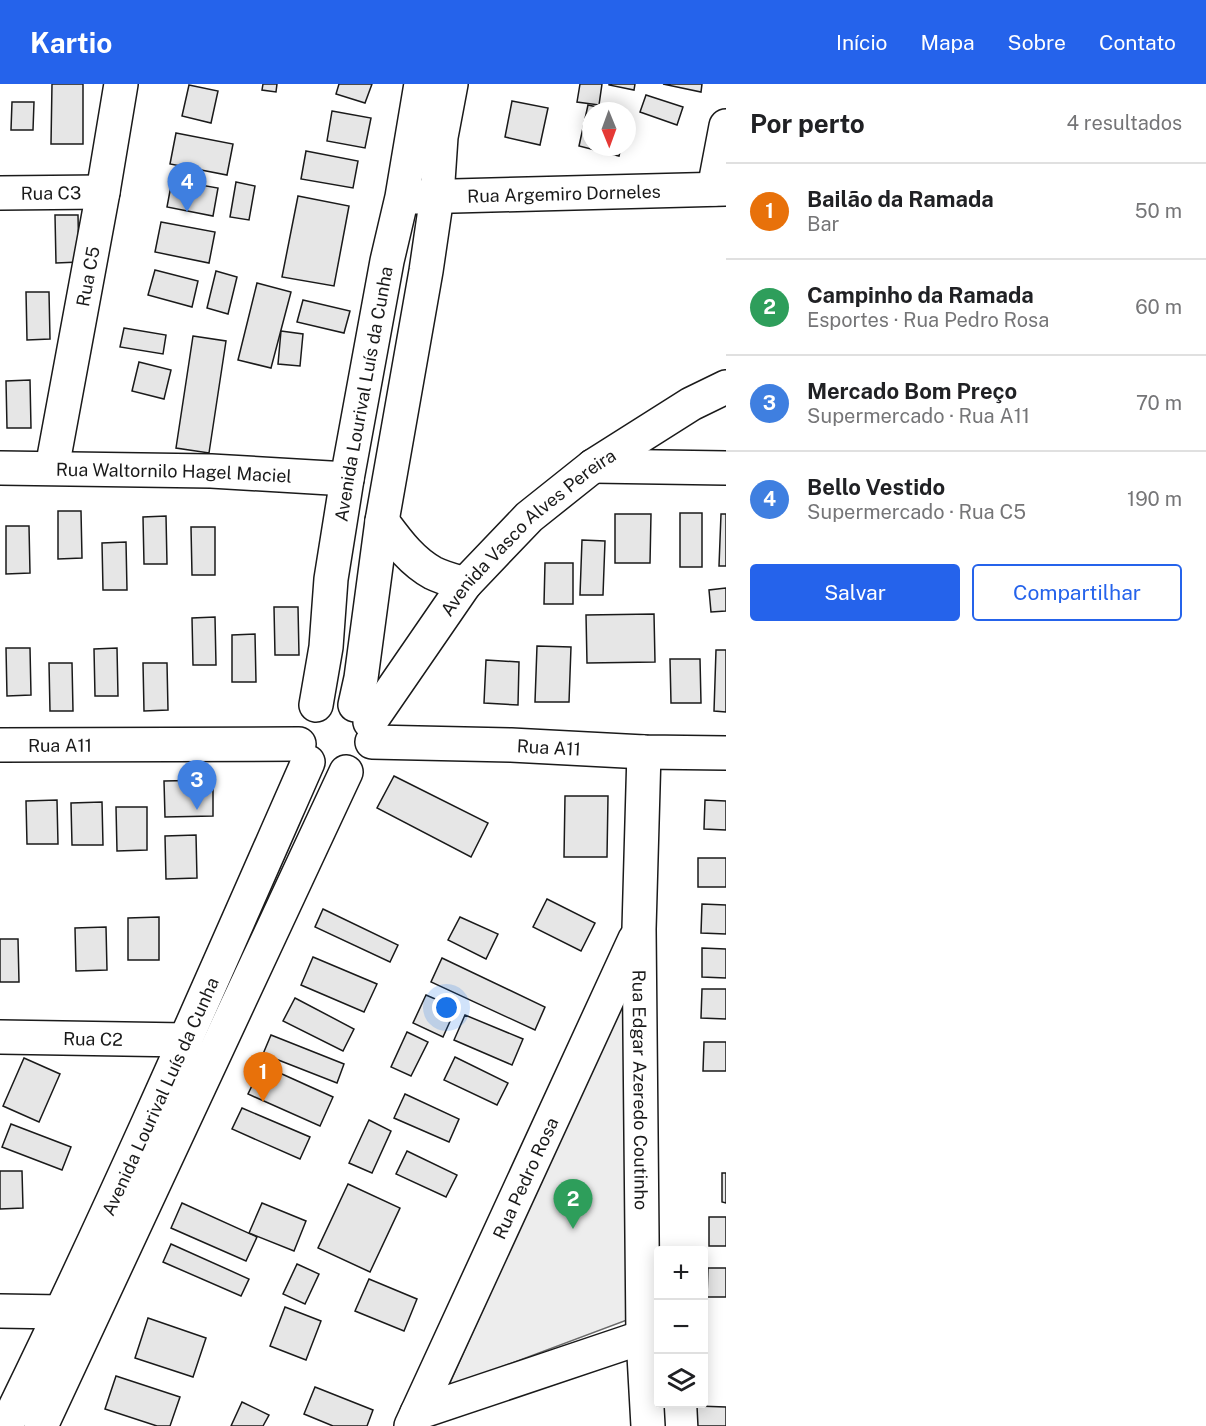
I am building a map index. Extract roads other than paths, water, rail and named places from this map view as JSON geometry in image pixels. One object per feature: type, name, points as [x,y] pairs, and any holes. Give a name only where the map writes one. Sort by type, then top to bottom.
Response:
[{"type":"street","name":"Rua C5","points":[[52,468],[121,84]]},
{"type":"street","name":"Avenida Lourival Luís da Cunha","points":[[6,1426],[62,1312],[186,1040],[304,753],[299,729],[305,715],[316,705],[326,647],[331,579],[347,479],[387,261],[402,197],[421,84]]},
{"type":"street","name":"Avenida Lourival Luís da Cunha","points":[[41,1426],[346,772],[364,760],[366,723],[361,678],[382,521],[426,271],[437,196],[441,137],[451,84]]},
{"type":"street","points":[[720,189],[726,126]]},
{"type":"street","name":"Rua Argemiro Dorneles","points":[[402,197],[720,189]]},
{"type":"street","name":"Rua C3","points":[[0,193],[103,192]]},
{"type":"street","name":"Avenida Vasco Alves Pereira","points":[[366,723],[465,584],[529,517],[593,466],[691,404],[726,387]]},
{"type":"street","points":[[593,466],[726,468]]},
{"type":"street","name":"Rua Waltornilo Hagel Maciel","points":[[0,468],[211,471],[347,479]]},
{"type":"street","points":[[382,521],[407,554],[420,565],[435,574],[465,584]]},
{"type":"street","points":[[316,705],[336,699],[366,723]]},
{"type":"street","name":"Rua A11","points":[[366,723],[511,745],[644,752],[726,753]]},
{"type":"street","name":"Rua A11","points":[[0,745],[304,753]]},
{"type":"street","name":"Rua Edgar Azeredo Coutinho","points":[[644,752],[639,929],[643,1336],[648,1426]]},
{"type":"street","points":[[304,753],[319,770],[333,774],[346,772]]},
{"type":"street","name":"Rua Pedro Rosa","points":[[414,1419],[639,929]]},
{"type":"street","name":"Rua C2","points":[[0,1037],[186,1040]]},
{"type":"street","points":[[0,1311],[62,1312]]},
{"type":"street","points":[[414,1419],[643,1336]]},
{"type":"place","name":"Bello Vestido","points":[[187,212]]},
{"type":"place","name":"Mercado Bom Preço","points":[[197,810]]},
{"type":"place","name":"Bailão da Ramada","points":[[263,1102]]},
{"type":"place","name":"Campinho da Ramada","points":[[573,1229]]}]
